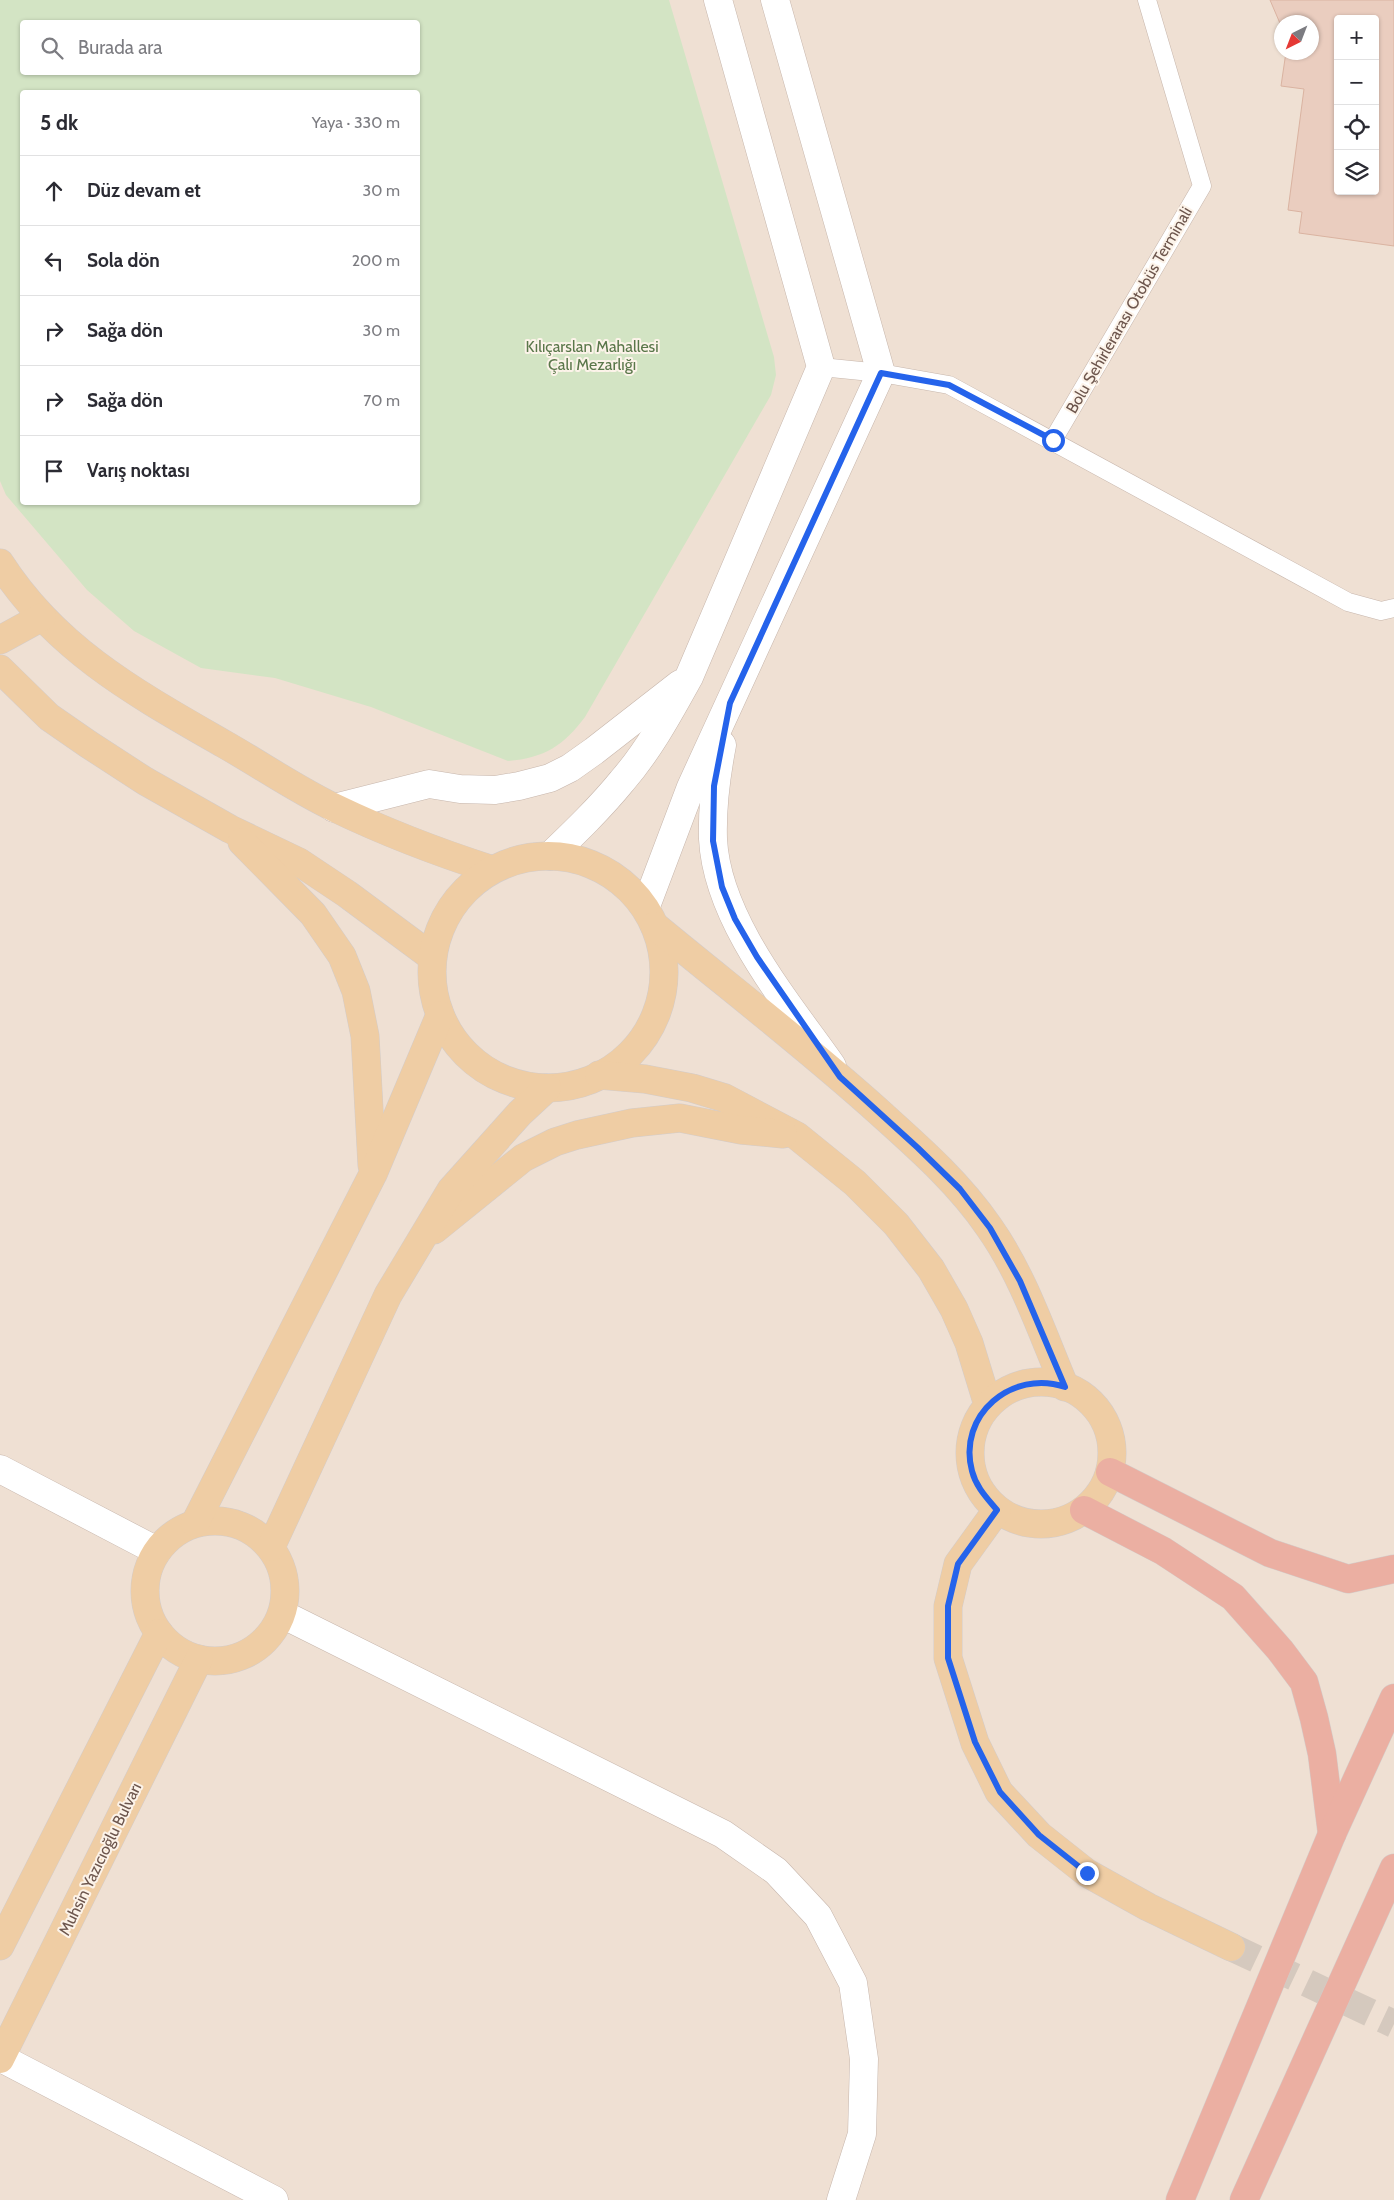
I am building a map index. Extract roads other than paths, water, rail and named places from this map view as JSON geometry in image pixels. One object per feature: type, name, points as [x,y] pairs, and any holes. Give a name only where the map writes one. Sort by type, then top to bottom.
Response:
[{"type":"highway","points":[[1110,1472],[1270,1553],[1348,1579],[1394,1569]]},
{"type":"highway","points":[[1084,1510],[1163,1551],[1233,1597],[1280,1650],[1304,1682],[1322,1754],[1332,1834]]},
{"type":"highway","points":[[1180,2200],[1332,1834],[1394,1698]]},
{"type":"highway","points":[[1244,2200],[1394,1868]]},
{"type":"main road","points":[[0,563],[11,580],[42,617],[81,654],[129,689],[334,808],[427,849],[490,869]]},
{"type":"main road","points":[[0,640],[42,617]]},
{"type":"main road","points":[[0,669],[57,722],[145,781],[230,829],[299,862],[432,957]]},
{"type":"main road","points":[[230,829],[313,914],[342,956],[356,991],[365,1036],[373,1174]]},
{"type":"main road","points":[[650,916],[664,963],[661,1000],[647,1034],[622,1062],[590,1081],[553,1089],[516,1084],[481,1067],[452,1040],[435,1004],[430,966],[439,928],[459,894],[490,869],[527,856],[566,856],[603,869],[634,893],[650,916],[840,1077],[925,1154],[960,1189],[990,1228],[1020,1281],[1065,1387]]},
{"type":"main road","points":[[195,1523],[373,1174],[440,1015]]},
{"type":"main road","points":[[599,1076],[645,1079],[692,1088],[724,1098],[797,1136],[855,1183],[896,1224],[931,1269],[954,1310],[969,1343],[988,1405]]},
{"type":"main road","points":[[271,1547],[388,1295],[451,1190],[520,1113],[547,1088]]},
{"type":"main road","points":[[420,1242],[523,1158],[555,1142],[576,1135],[632,1123],[680,1118],[741,1130],[797,1136]]},
{"type":"main road","points":[[1029,1383],[1052,1383],[1065,1387],[1075,1391],[1094,1405],[1106,1425],[1112,1448],[1110,1472],[1101,1493],[1084,1510],[1064,1521],[1041,1525],[1018,1521],[997,1510],[982,1493],[972,1472],[969,1448],[975,1425],[988,1405],[1006,1391],[1029,1383]]},
{"type":"main road","points":[[997,1510],[958,1564],[948,1606],[948,1658],[975,1742],[1000,1792],[1039,1835],[1087,1873],[1148,1907],[1232,1947]]},
{"type":"main road","points":[[208,1520],[232,1522],[254,1531],[271,1547],[282,1568],[286,1591],[282,1614],[271,1635],[253,1651],[231,1660],[199,1660],[179,1651],[166,1642],[152,1624],[145,1602],[145,1579],[152,1557],[166,1539],[185,1526],[208,1520]]},
{"type":"main road","points":[[0,1946],[159,1633]]},
{"type":"main road","name":"Muhsin Yazıcıoğlu Bulvarı","points":[[0,2058],[199,1660]]},
{"type":"street","points":[[550,856],[586,821],[623,780],[668,716],[689,677],[821,367],[718,0]]},
{"type":"street","points":[[650,916],[691,787],[881,373],[775,0]]},
{"type":"street","points":[[334,808],[429,784],[460,789],[494,790],[550,778],[570,768],[594,751],[689,677]]},
{"type":"street","points":[[730,703],[714,786],[713,841],[722,887],[735,919],[757,957],[840,1077]]},
{"type":"street","points":[[0,1469],[157,1551]]},
{"type":"street","points":[[282,1614],[723,1834],[776,1871],[818,1916],[853,1983],[864,2059],[862,2134],[840,2200]]},
{"type":"street","points":[[0,2058],[274,2200]]},
{"type":"lane","name":"Bolu Şehirlerarası Otobüs Terminali","points":[[1053,440],[1202,186],[1147,0]]},
{"type":"lane","points":[[821,367],[881,373],[949,385],[1348,602],[1381,611],[1394,608]]},
{"type":"tunnel","points":[[1231,1947],[1394,2024]]},
{"type":"park label","name":"Kılıçarslan Mahallesi Çalı Mezarlığı","points":[[592,355]]}]
